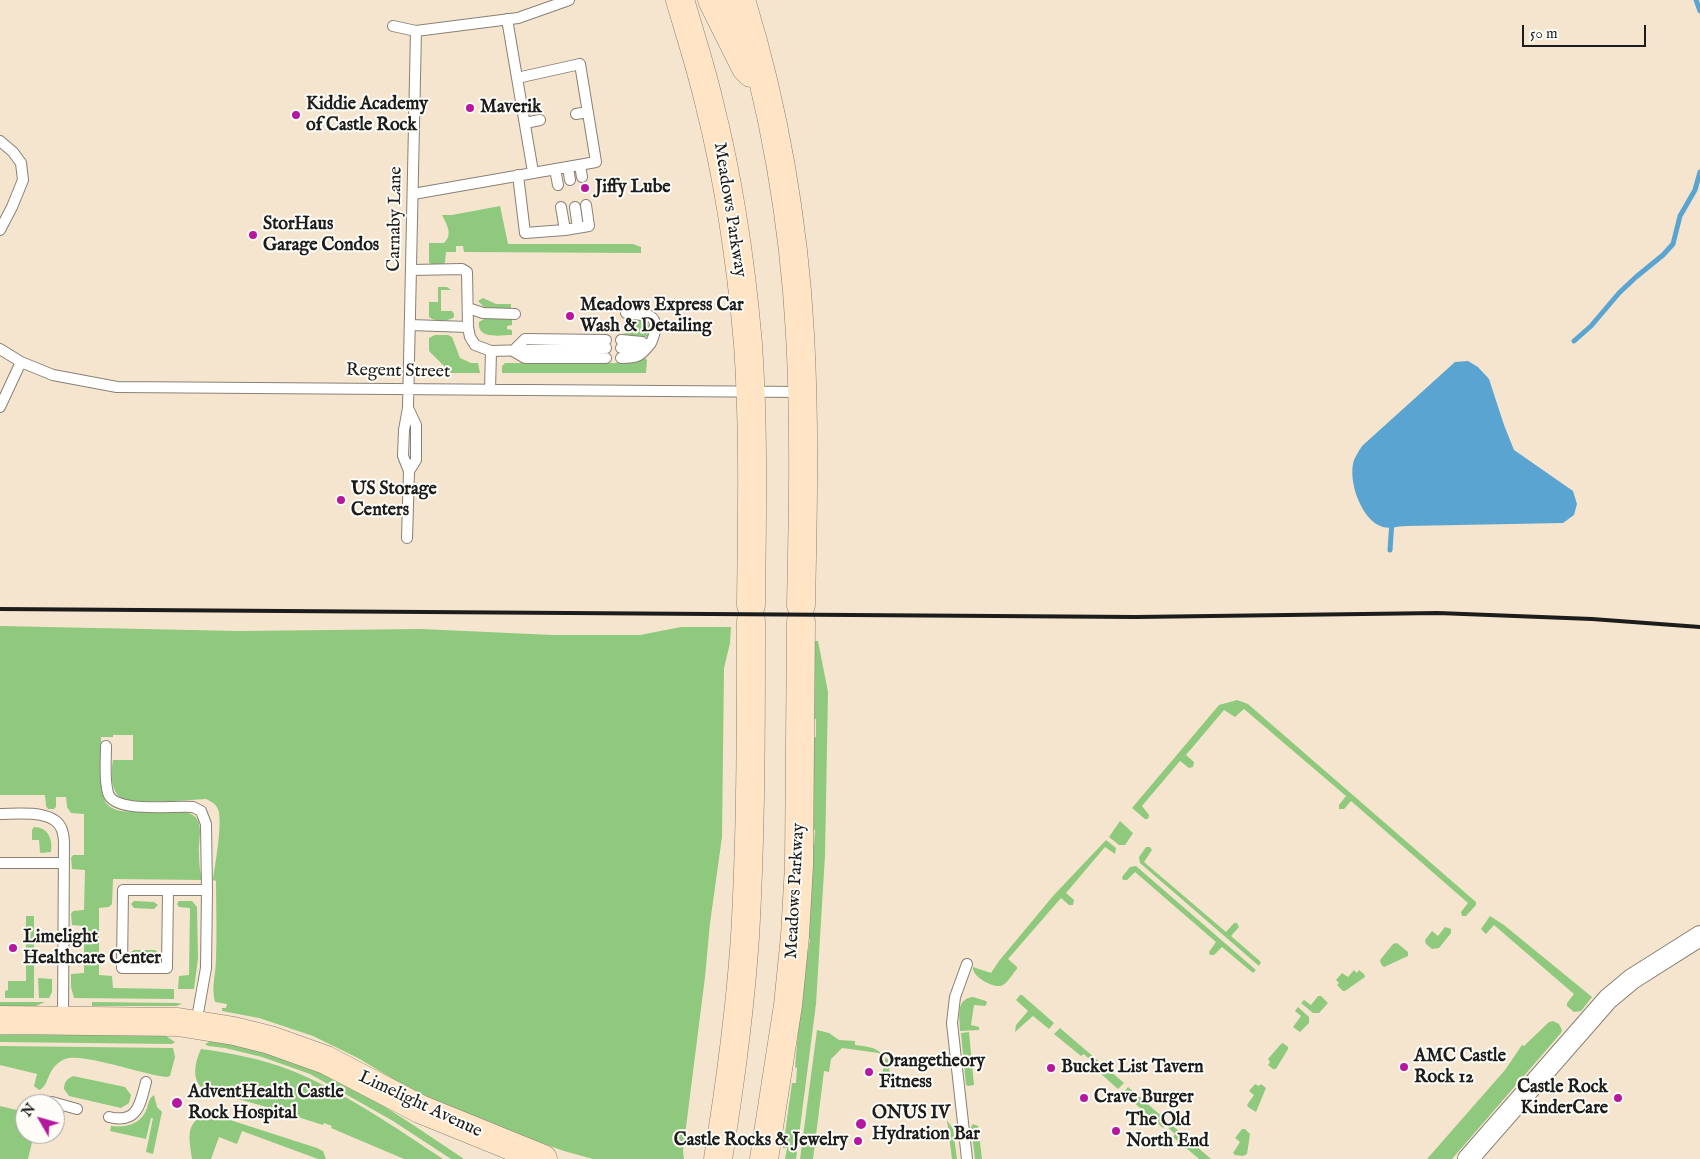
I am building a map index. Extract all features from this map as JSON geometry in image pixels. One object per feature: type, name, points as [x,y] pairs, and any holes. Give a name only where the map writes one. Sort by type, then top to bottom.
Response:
[{"type":"main road","name":"Meadows Parkway","points":[[680,0],[709,102],[729,199],[739,261],[750,391],[752,470],[750,795],[745,939],[731,1072],[718,1159]]},
{"type":"main road","points":[[712,0],[746,68],[763,85]]},
{"type":"main road","name":"Meadows Parkway","points":[[741,0],[763,85],[783,182],[792,245],[800,333],[802,392],[799,865],[795,936],[788,1005],[764,1159]]},
{"type":"main road","name":"Limelight Avenue","points":[[0,1020],[149,1020],[178,1022],[234,1031],[294,1048],[351,1072],[404,1102],[544,1159]]},
{"type":"street","points":[[1468,1159],[1608,999],[1632,979],[1700,936]]},
{"type":"lane","points":[[393,26],[416,30],[518,18],[569,0]]},
{"type":"lane","points":[[507,19],[533,172]]},
{"type":"lane","name":"Carnaby Lane","points":[[407,538],[409,470],[403,456],[404,430],[408,408],[416,30]]},
{"type":"lane","points":[[413,194],[596,162],[580,64],[517,78]]},
{"type":"lane","points":[[576,114],[588,112]]},
{"type":"lane","points":[[525,123],[540,120]]},
{"type":"lane","points":[[0,141],[13,152],[21,163],[23,180],[0,230]]},
{"type":"lane","points":[[580,165],[582,178]]},
{"type":"lane","points":[[568,167],[570,180]]},
{"type":"lane","points":[[555,169],[558,185]]},
{"type":"lane","points":[[518,175],[525,233],[589,226],[586,204]]},
{"type":"lane","points":[[561,207],[565,230]]},
{"type":"lane","points":[[575,207],[578,228]]},
{"type":"lane","points":[[412,270],[462,269],[467,272],[468,327],[470,337],[475,345],[492,351],[513,351],[525,358],[606,349],[524,339],[513,351]]},
{"type":"lane","points":[[468,308],[483,313],[515,314]]},
{"type":"lane","points":[[621,349],[635,348],[651,343],[656,329],[654,318],[647,314],[626,313]]},
{"type":"lane","points":[[410,325],[468,327]]},
{"type":"lane","name":"Regent Street","points":[[0,349],[21,362],[53,375],[117,387],[802,392]]},
{"type":"lane","points":[[490,390],[492,351]]},
{"type":"lane","points":[[0,407],[21,362]]},
{"type":"lane","points":[[106,746],[106,786],[108,796],[113,800],[126,806],[193,807],[201,811],[206,824],[206,968],[195,1025]]},
{"type":"lane","points":[[0,814],[38,814],[50,816],[62,829],[64,863],[63,1020]]},
{"type":"lane","points":[[0,863],[64,863]]},
{"type":"lane","points":[[168,890],[167,968],[122,968],[123,890],[168,890],[207,890]]},
{"type":"lane","points":[[967,964],[955,997],[952,1023],[967,1159]]},
{"type":"lane","points":[[109,1117],[125,1118],[135,1113],[139,1107],[146,1082]]},
{"type":"lane","points":[[65,1106],[77,1109]]},
{"type":"green space","points":[[500,206],[508,244],[633,244],[641,247],[641,253],[464,252],[463,246],[456,246],[456,252],[446,252],[444,264],[435,265],[429,263],[429,243],[444,243],[449,233],[442,215],[452,215]]},
{"type":"green space","points":[[438,287],[447,287],[451,290],[441,290],[441,311],[452,311],[454,314],[454,317],[445,321],[438,321],[429,317],[429,302],[438,302]]},
{"type":"green space","points":[[483,298],[496,304],[511,304],[511,309],[485,308],[478,301]]},
{"type":"green space","points":[[486,318],[512,318],[512,325],[507,326],[507,329],[512,330],[512,335],[496,336],[485,334],[479,328],[479,322]]},
{"type":"green space","points":[[626,319],[647,321],[650,328],[648,336],[640,339],[621,335],[626,333]]},
{"type":"green space","points":[[435,335],[448,335],[452,337],[460,358],[471,363],[478,363],[480,373],[451,373],[429,351],[429,338]]},
{"type":"green space","points":[[645,358],[647,360],[646,373],[502,373],[502,366],[505,363],[631,363]]},
{"type":"green space","points":[[0,626],[239,631],[421,629],[553,635],[640,635],[681,627],[731,627],[730,643],[724,668],[722,837],[683,1151],[684,1159],[593,1159],[564,1151],[513,1133],[413,1091],[358,1058],[313,1036],[259,1018],[222,1011],[222,1008],[226,1008],[227,1004],[215,1002],[213,991],[216,964],[216,881],[213,880],[220,823],[218,809],[206,799],[136,801],[120,797],[114,790],[113,785],[113,760],[133,760],[133,735],[101,737],[100,777],[104,799],[110,807],[121,811],[178,811],[190,813],[197,819],[200,827],[199,860],[202,880],[113,879],[112,904],[109,907],[99,908],[99,975],[112,976],[113,988],[174,989],[174,999],[74,998],[71,987],[71,974],[84,973],[84,926],[72,925],[71,914],[73,911],[84,910],[85,870],[72,869],[71,858],[73,855],[84,855],[84,814],[71,813],[67,807],[66,797],[56,797],[56,807],[48,809],[45,795],[0,795]]},
{"type":"green space","points":[[814,641],[818,641],[828,692],[825,855],[816,1004],[796,1159],[785,1159],[787,1148],[783,1148],[792,1083],[796,1083],[797,1068],[795,1067],[805,952],[808,952],[810,939],[807,938],[811,844],[814,844],[815,830],[811,829],[813,738],[816,737],[816,719],[812,718]]},
{"type":"green space","points":[[1237,700],[1248,704],[1476,902],[1476,905],[1466,916],[1462,916],[1461,912],[1468,903],[1351,801],[1344,809],[1339,809],[1339,805],[1346,796],[1244,709],[1235,717],[1224,710],[1186,755],[1194,762],[1193,767],[1189,768],[1180,761],[1142,806],[1149,815],[1148,819],[1145,819],[1132,808],[1219,705]]},
{"type":"green space","points":[[1120,821],[1133,833],[1125,845],[1119,845],[1109,837]]},
{"type":"green space","points":[[34,827],[46,831],[50,838],[51,852],[40,852],[39,840],[32,840],[32,830]]},
{"type":"green space","points":[[1106,840],[1116,848],[1115,854],[1105,847],[1066,893],[1074,900],[1073,905],[1069,905],[1061,898],[1008,959],[1017,969],[1007,982],[997,986],[979,978],[973,967],[991,973],[1053,896]]},
{"type":"green space","points":[[1146,847],[1150,847],[1152,850],[1144,862],[1226,932],[1234,923],[1237,923],[1239,927],[1231,936],[1261,962],[1259,966],[1140,863],[1139,857]]},
{"type":"green space","points":[[1136,866],[1256,970],[1253,973],[1222,947],[1214,955],[1210,955],[1209,952],[1216,942],[1135,872],[1127,880],[1123,880],[1122,877],[1130,867]]},
{"type":"green space","points":[[134,901],[154,902],[158,905],[154,909],[134,908],[131,904]]},
{"type":"green space","points":[[179,901],[192,901],[197,907],[198,958],[194,989],[178,989],[179,976],[189,975],[190,908],[179,907],[177,904]]},
{"type":"green space","points":[[26,916],[34,916],[34,998],[5,998],[5,991],[8,990],[8,981],[26,981]]},
{"type":"green space","points":[[1490,916],[1504,925],[1592,997],[1581,1011],[1574,1012],[1567,1006],[1567,1003],[1574,994],[1494,925],[1486,934],[1481,929]]},
{"type":"green space","points":[[1445,927],[1451,929],[1451,933],[1439,948],[1432,949],[1426,944],[1425,940],[1432,931],[1438,936]]},
{"type":"green space","points":[[1397,943],[1408,952],[1408,956],[1384,967],[1380,960],[1393,944]]},
{"type":"green space","points":[[134,950],[154,950],[157,951],[157,955],[155,957],[132,956],[131,952]]},
{"type":"green space","points":[[1354,970],[1357,973],[1359,970],[1365,977],[1343,991],[1337,985],[1339,983],[1336,980],[1342,973],[1348,977]]},
{"type":"green space","points":[[38,978],[52,979],[52,992],[49,998],[39,998]]},
{"type":"green space","points":[[1020,995],[1054,1023],[1049,1029],[1033,1016],[1015,1032],[1016,1025],[1028,1011],[1016,1000]]},
{"type":"green space","points":[[1318,996],[1321,996],[1328,1003],[1319,1013],[1313,1013],[1301,1003],[1304,1000],[1311,1005]]},
{"type":"green space","points":[[973,997],[987,1003],[985,1006],[974,1005],[971,1025],[979,1027],[979,1030],[960,1031],[959,1015],[961,1005],[967,998]]},
{"type":"green space","points":[[0,1002],[45,1002],[36,1006],[0,1006]]},
{"type":"green space","points":[[92,1002],[182,1004],[176,1006],[92,1006]]},
{"type":"green space","points":[[1298,1007],[1309,1017],[1309,1023],[1300,1032],[1293,1027],[1301,1016],[1295,1011]]},
{"type":"green space","points":[[1553,1021],[1559,1024],[1562,1030],[1561,1033],[1452,1159],[1427,1159],[1505,1070],[1522,1045],[1524,1046],[1549,1022]]},
{"type":"green space","points":[[1060,1028],[1124,1083],[1118,1089],[1091,1065],[1093,1063],[1084,1054],[1081,1056],[1054,1034]]},
{"type":"green space","points":[[817,1030],[829,1033],[839,1040],[855,1041],[855,1045],[873,1048],[881,1053],[879,1056],[879,1053],[842,1048],[831,1059],[829,1072],[824,1071],[813,1159],[800,1159]]},
{"type":"green space","points":[[969,1032],[974,1085],[968,1086],[966,1085],[961,1033]]},
{"type":"green space","points":[[0,1035],[162,1035],[175,1042],[172,1044],[0,1042]]},
{"type":"green space","points":[[213,1040],[262,1049],[316,1069],[392,1111],[464,1159],[451,1159],[393,1121],[310,1074],[262,1057],[205,1044]]},
{"type":"green space","points":[[1283,1043],[1288,1049],[1276,1069],[1273,1069],[1268,1065],[1270,1062],[1268,1059]]},
{"type":"green space","points":[[0,1046],[173,1048],[175,1057],[170,1076],[167,1077],[99,1061],[65,1059],[54,1067],[43,1088],[39,1090],[34,1086],[37,1074],[0,1065]]},
{"type":"green space","points":[[201,1049],[279,1066],[330,1088],[443,1159],[404,1159],[331,1128],[332,1126],[324,1123],[323,1125],[203,1089],[199,1085],[195,1070]]},
{"type":"green space","points":[[885,1058],[888,1059],[890,1075],[895,1075],[893,1087],[881,1082]]},
{"type":"green space","points":[[73,1076],[125,1087],[131,1095],[129,1103],[121,1108],[69,1096],[64,1089],[65,1084]]},
{"type":"green space","points":[[1255,1084],[1259,1086],[1261,1084],[1266,1088],[1256,1112],[1247,1105],[1254,1095],[1249,1091]]},
{"type":"green space","points":[[1128,1087],[1211,1159],[1199,1159],[1173,1137],[1175,1134],[1165,1125],[1163,1128],[1123,1093]]},
{"type":"green space","points":[[154,1095],[157,1107],[162,1112],[153,1154],[146,1152],[153,1118],[151,1118],[146,1139],[110,1131],[111,1126],[133,1124],[141,1118],[150,1099]]},
{"type":"green space","points":[[0,1106],[15,1110],[15,1144],[32,1144],[28,1159],[0,1159]]},
{"type":"green space","points":[[204,1116],[227,1119],[317,1148],[323,1151],[326,1159],[318,1159],[242,1131],[237,1144],[219,1137],[211,1159],[192,1159],[191,1128],[193,1123]]},
{"type":"green space","points":[[947,1120],[953,1129],[957,1159],[952,1159]]},
{"type":"green space","points":[[973,1124],[978,1126],[982,1159],[975,1159],[971,1127]]},
{"type":"green space","points":[[1242,1129],[1245,1129],[1250,1134],[1247,1154],[1243,1156],[1233,1153],[1240,1142],[1235,1138]]},
{"type":"water","points":[[1468,361],[1478,367],[1489,379],[1514,450],[1573,491],[1577,504],[1574,515],[1563,523],[1386,528],[1376,523],[1363,510],[1355,491],[1352,472],[1354,459],[1362,446],[1455,362]]},
{"type":"waterway","points":[[1696,0],[1700,11]]},
{"type":"waterway","points":[[1574,341],[1591,326],[1619,293],[1673,244],[1680,216],[1695,190],[1700,172]]},
{"type":"waterway","points":[[1390,550],[1392,521]]},
{"type":"railway","points":[[0,609],[1136,617],[1438,613],[1592,619],[1700,627]]},
{"type":"place","name":"Maverik","points":[[470,108]]},
{"type":"place","name":"Kiddie Academy of Castle Rock","points":[[296,115]]},
{"type":"place","name":"Jiffy Lube","points":[[585,188]]},
{"type":"place","name":"StorHaus Garage Condos","points":[[253,235]]},
{"type":"place","name":"Meadows Express Car Wash & Detailing","points":[[570,316]]},
{"type":"place","name":"US Storage Centers","points":[[341,500]]},
{"type":"place","name":"Limelight Healthcare Center","points":[[13,948]]},
{"type":"place","name":"AMC Castle Rock 12","points":[[1404,1067]]},
{"type":"place","name":"Bucket List Tavern","points":[[1051,1068]]},
{"type":"place","name":"Orangetheory Fitness","points":[[869,1072]]},
{"type":"place","name":"Crave Burger","points":[[1084,1098]]},
{"type":"place","name":"Castle Rock KinderCare","points":[[1618,1098]]},
{"type":"place","name":"AdventHealth Castle Rock Hospital","points":[[177,1103]]},
{"type":"place","name":"ONUS IV Hydration Bar","points":[[861,1124]]},
{"type":"place","name":"The Old North End","points":[[1116,1131]]},
{"type":"place","name":"Castle Rocks & Jewelry","points":[[858,1141]]}]
